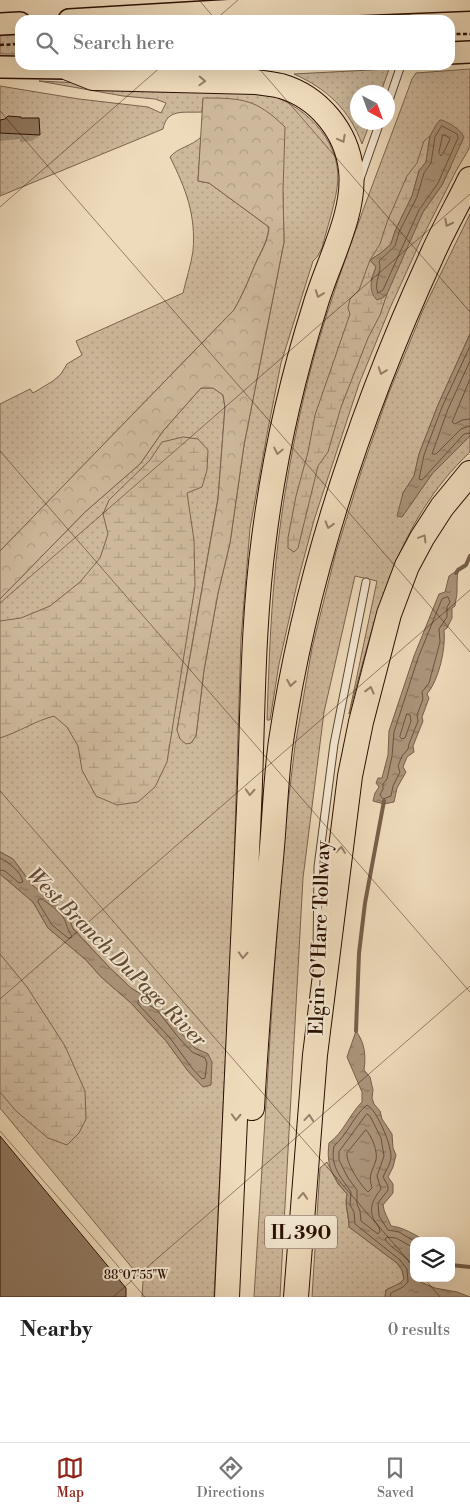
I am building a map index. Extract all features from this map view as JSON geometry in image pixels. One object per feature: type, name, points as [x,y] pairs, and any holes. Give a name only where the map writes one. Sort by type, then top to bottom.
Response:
[{"type":"highway","points":[[73,70],[93,78],[256,82],[281,86],[301,95],[322,110],[335,125],[346,147],[351,172],[349,208],[315,304],[291,392],[276,457],[257,600],[228,1297]]},
{"type":"highway","points":[[241,1297],[260,976],[281,742],[294,667],[317,564],[385,362],[433,251],[470,179]]},
{"type":"highway","points":[[315,1055],[350,776],[389,614],[407,566],[422,538],[442,507],[470,473]]},
{"type":"highway","name":"Elgin-O'Hare Tollway","points":[[296,1297],[315,1055]]},
{"type":"main road","points":[[153,15],[470,0]]},
{"type":"main road","points":[[0,24],[15,23]]},
{"type":"main road","points":[[455,53],[470,52]]},
{"type":"main road","points":[[0,67],[15,67]]},
{"type":"lane","points":[[394,85],[399,70]]},
{"type":"lane","points":[[349,208],[377,130]]},
{"type":"lane","name":"Elgin-O'Hare Tollway","points":[[316,966],[318,867],[334,744],[366,582]]},
{"type":"lane","name":"Elgin-O'Hare Tollway","points":[[315,1055],[316,986]]},
{"type":"path","points":[[455,34],[470,34]]},
{"type":"path","points":[[0,45],[15,44]]},
{"type":"green space","points":[[15,34],[15,54],[0,54],[0,36]]},
{"type":"green space","points":[[470,69],[470,147],[421,240],[390,308],[359,384],[314,520],[279,664],[270,720],[267,720],[272,609],[278,543],[289,469],[304,394],[339,278],[393,130],[395,130],[395,125],[416,73]],"holes":[[[426,162],[451,166],[442,185],[423,212],[400,261],[371,280],[381,253],[412,196],[419,171]]]},
{"type":"green space","points":[[389,70],[383,85],[350,85],[350,119],[327,94],[294,74]]},
{"type":"green space","points":[[39,81],[243,91],[270,95],[298,109],[321,130],[335,157],[338,172],[336,195],[322,248],[313,261],[281,363],[250,528],[241,639],[232,926],[214,1297],[142,1297],[143,1281],[0,1108],[0,874],[33,902],[48,928],[86,960],[101,977],[131,1003],[166,1041],[188,1071],[203,1087],[210,1085],[208,1054],[195,1048],[160,1006],[131,988],[110,968],[73,928],[67,914],[53,900],[33,886],[13,859],[0,852],[0,599],[85,512],[140,464],[163,431],[201,388],[213,388],[223,395],[225,407],[218,498],[177,730],[191,743],[196,736],[204,670],[218,593],[230,543],[244,445],[284,242],[283,192],[203,99],[202,112],[183,112],[172,115],[165,122],[163,129],[0,196],[0,86],[79,99],[148,107],[161,113],[166,103],[155,99],[123,96]]},
{"type":"green space","points":[[203,98],[248,102],[266,111],[285,127],[284,242],[244,445],[230,543],[218,593],[204,670],[196,736],[191,743],[186,744],[180,739],[177,730],[218,499],[225,407],[223,395],[213,388],[201,388],[163,431],[140,464],[85,512],[0,599],[0,551],[234,310],[263,248],[269,227],[209,183],[198,181]]},
{"type":"green space","points":[[356,130],[367,130],[362,144]]},
{"type":"green space","points":[[430,136],[426,162],[419,171],[412,196],[395,231],[391,244],[370,260],[380,244],[387,222],[407,176],[417,163],[424,141]]},
{"type":"green space","points":[[201,137],[198,181],[209,183],[269,227],[265,243],[242,294],[234,310],[0,551],[0,404],[30,389],[33,393],[53,381],[61,374],[67,364],[82,355],[76,341],[183,293],[193,251],[193,226],[189,202],[170,157]]},
{"type":"green space","points":[[470,214],[470,334],[438,405],[419,454],[414,476],[403,493],[402,517],[432,474],[470,436],[470,452],[444,480],[423,509],[406,541],[391,574],[379,608],[349,714],[377,581],[355,576],[324,712],[303,878],[280,1297],[254,1297],[281,861],[295,746],[312,648],[336,552],[388,395],[423,310]]},
{"type":"green space","points":[[370,260],[376,267],[371,280],[382,298],[387,294],[341,407],[328,452],[318,466],[298,548],[294,552],[288,548],[288,538],[315,415],[350,314],[348,308],[350,299],[359,290]]},
{"type":"green space","points":[[183,437],[198,439],[208,450],[207,470],[202,487],[187,493],[194,540],[195,586],[167,762],[155,787],[138,802],[117,805],[96,796],[82,770],[78,746],[67,727],[54,716],[0,738],[0,621],[21,618],[50,606],[80,582],[100,558],[108,534],[103,514],[109,500],[150,460],[162,442]]},
{"type":"green space","points":[[0,954],[27,987],[65,1046],[85,1091],[86,1119],[79,1133],[67,1145],[48,1138],[16,1111],[0,1092]]},
{"type":"green space","points":[[327,1162],[338,1184],[347,1194],[346,1203],[349,1227],[397,1263],[402,1270],[404,1279],[401,1283],[386,1290],[385,1297],[312,1297],[320,1168]]},
{"type":"water","points":[[440,120],[460,131],[464,137],[442,185],[423,212],[387,294],[377,300],[371,288],[376,267],[370,260],[391,244],[395,231],[412,196],[419,171],[426,162],[430,136]]},
{"type":"water","points":[[470,334],[470,436],[432,474],[402,517],[397,516],[403,493],[414,476],[419,454],[438,405]]},
{"type":"water","points":[[458,570],[455,606],[452,608],[452,618],[444,630],[441,664],[435,681],[427,694],[429,698],[422,717],[423,721],[413,746],[414,752],[407,757],[403,767],[406,772],[397,788],[394,802],[384,804],[373,801],[379,787],[376,783],[378,778],[382,778],[388,755],[389,731],[414,656],[439,594],[445,592],[449,576]]},
{"type":"water","points":[[0,852],[13,859],[33,886],[53,900],[67,914],[73,929],[110,968],[131,988],[160,1006],[195,1048],[208,1054],[212,1062],[211,1085],[203,1087],[188,1071],[166,1041],[131,1003],[101,977],[86,960],[48,928],[33,902],[0,874]]},
{"type":"water","points":[[356,1031],[363,1045],[365,1055],[364,1070],[370,1077],[373,1090],[372,1098],[392,1134],[393,1148],[396,1155],[388,1177],[393,1184],[393,1193],[383,1205],[385,1213],[391,1226],[418,1237],[410,1237],[410,1282],[421,1282],[435,1288],[457,1292],[470,1297],[385,1297],[386,1290],[404,1279],[402,1270],[397,1263],[349,1227],[346,1203],[347,1194],[337,1182],[328,1158],[329,1143],[339,1134],[362,1102],[362,1092],[347,1057]]},
{"type":"building","points":[[8,116],[39,118],[40,135],[0,133],[0,120]]},
{"type":"building","points":[[0,1136],[126,1288],[126,1297],[0,1297]]},
{"type":"waterway","points":[[456,573],[466,565],[470,556]]},
{"type":"waterway","points":[[356,1031],[359,953],[365,903],[384,801]]},
{"type":"waterway","name":"West Branch DuPage River","points":[[455,1265],[470,1267]]}]
